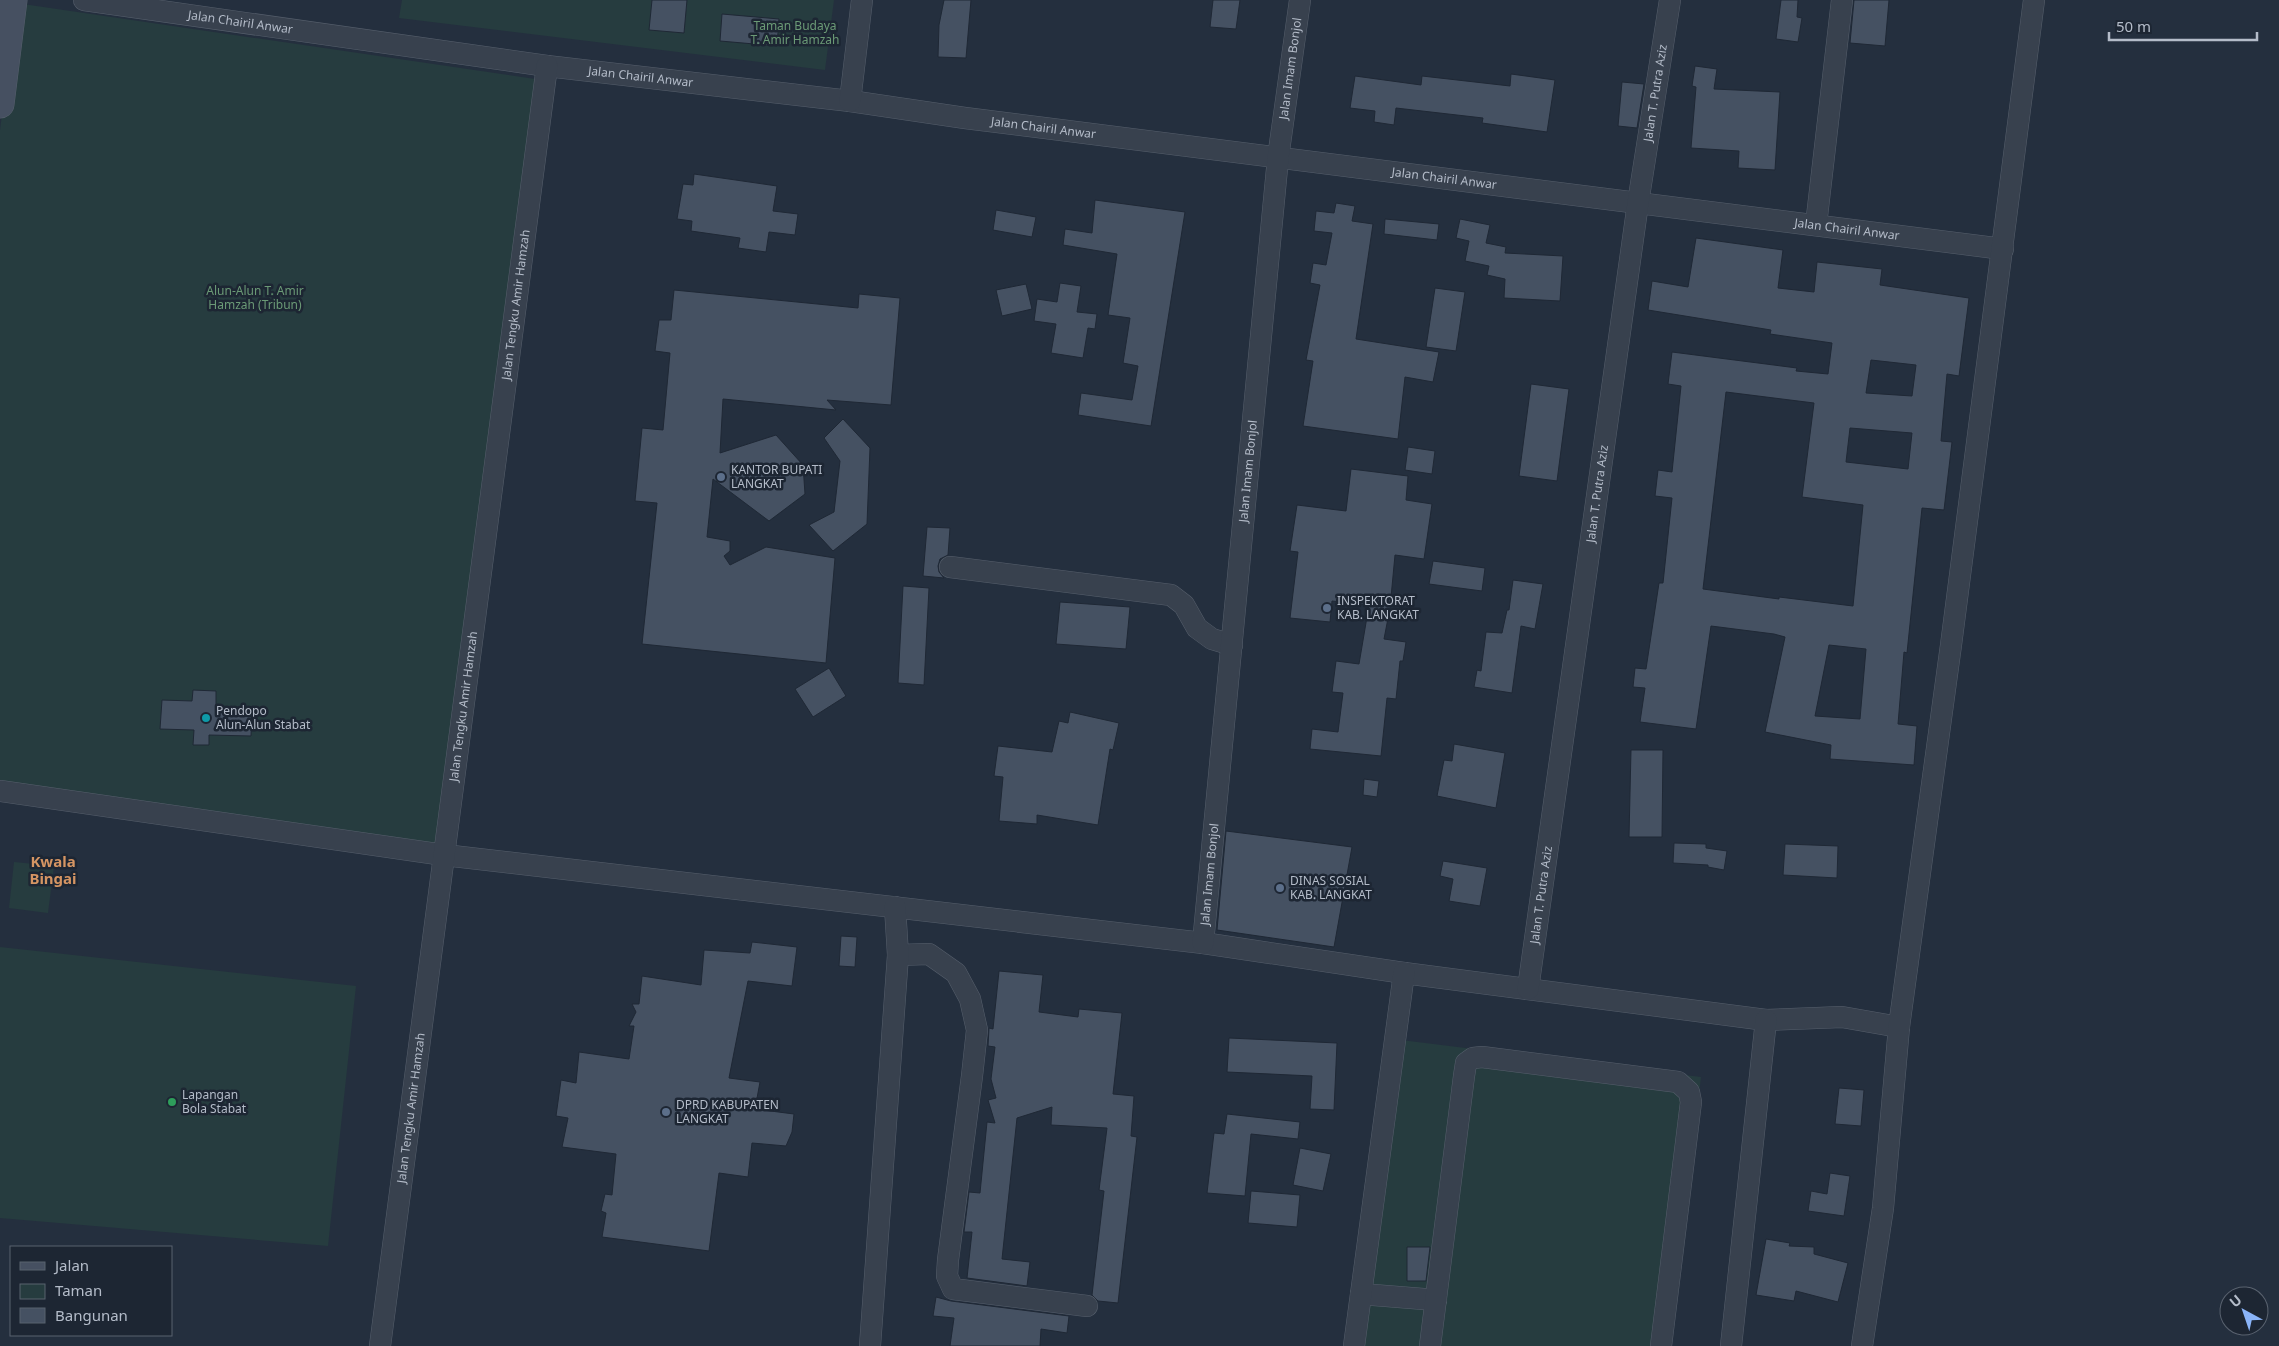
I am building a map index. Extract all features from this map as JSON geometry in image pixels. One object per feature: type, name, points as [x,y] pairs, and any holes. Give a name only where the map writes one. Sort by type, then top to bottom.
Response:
[{"type":"street","points":[[0,104],[13,0]]},
{"type":"street","name":"Jalan Chairil Anwar","points":[[84,0],[547,66],[850,101],[965,118],[2003,249]]},
{"type":"street","points":[[850,101],[862,0]]},
{"type":"street","name":"Jalan Imam Bonjol","points":[[1203,944],[1278,158],[1300,0]]},
{"type":"street","name":"Jalan T. Putra Aziz","points":[[1528,989],[1638,203],[1670,0]]},
{"type":"street","points":[[1816,226],[1842,0]]},
{"type":"street","points":[[1862,1346],[1883,1208],[1899,1027],[2003,249],[2034,0]]},
{"type":"street","name":"Jalan Tengku Amir Hamzah","points":[[380,1346],[547,66]]},
{"type":"street","points":[[950,567],[1171,596],[1184,605],[1197,628],[1212,639],[1232,645]]},
{"type":"street","points":[[0,791],[444,855],[1203,944],[1404,973],[1766,1020],[1842,1017],[1899,1027]]},
{"type":"street","points":[[870,1346],[898,955],[895,907]]},
{"type":"street","points":[[898,955],[929,954],[956,973],[970,999],[976,1030],[972,1076],[948,1260],[948,1276],[954,1289],[1087,1306]]},
{"type":"street","points":[[1354,1346],[1404,973]]},
{"type":"street","points":[[1731,1346],[1766,1020]]},
{"type":"street","points":[[1430,1346],[1466,1063],[1473,1058],[1482,1056],[1678,1082],[1689,1092],[1691,1102],[1661,1346]]},
{"type":"street","points":[[1361,1294],[1436,1300]]},
{"type":"green space","name":"Taman Budaya T. Amir Hamzah","points":[[402,0],[834,0],[825,70],[399,18]]},
{"type":"green space","name":"Alun-Alun T. Amir Hamzah (Tribun)","points":[[16,3],[542,80],[440,849],[0,787],[0,130]]},
{"type":"green space","points":[[14,862],[54,866],[48,913],[9,908]]},
{"type":"green space","name":"Lapangan Bola Stabat","points":[[0,947],[356,986],[328,1246],[0,1218]]},
{"type":"green space","points":[[1401,1040],[1701,1077],[1669,1346],[1361,1346]]},
{"type":"building","points":[[652,0],[687,0],[684,33],[649,30]]},
{"type":"building","points":[[944,0],[971,0],[966,58],[938,57],[939,25]]},
{"type":"building","points":[[1213,0],[1240,0],[1236,29],[1210,27]]},
{"type":"building","points":[[1781,0],[1798,0],[1797,17],[1802,18],[1798,42],[1776,39]]},
{"type":"building","points":[[1854,0],[1889,0],[1885,46],[1850,43]]},
{"type":"building","points":[[722,14],[779,19],[777,46],[720,41]]},
{"type":"building","points":[[1695,66],[1717,69],[1714,89],[1780,92],[1775,170],[1738,168],[1739,151],[1691,148],[1696,87],[1692,86]]},
{"type":"building","points":[[1511,74],[1555,80],[1547,132],[1482,123],[1483,118],[1396,108],[1394,125],[1374,122],[1375,111],[1350,108],[1355,76],[1421,85],[1422,76],[1510,86]]},
{"type":"building","points":[[1622,82],[1644,84],[1637,128],[1618,126]]},
{"type":"building","points":[[694,174],[777,186],[773,211],[798,214],[795,235],[769,232],[766,252],[738,248],[740,238],[691,231],[692,221],[677,219],[683,184],[693,185]]},
{"type":"building","points":[[1095,200],[1185,212],[1151,426],[1078,415],[1081,393],[1132,400],[1138,366],[1123,363],[1130,318],[1108,315],[1117,254],[1063,245],[1065,229],[1092,233]]},
{"type":"building","points":[[1336,203],[1355,206],[1352,221],[1373,224],[1356,339],[1439,352],[1433,382],[1405,377],[1398,439],[1303,426],[1313,361],[1306,360],[1320,285],[1310,283],[1313,263],[1326,265],[1332,233],[1314,231],[1316,211],[1334,213]]},
{"type":"building","points":[[996,210],[1036,217],[1032,237],[993,230]]},
{"type":"building","points":[[1385,219],[1439,224],[1437,240],[1384,234]]},
{"type":"building","points":[[1460,219],[1490,225],[1486,243],[1506,247],[1505,253],[1563,256],[1560,301],[1504,298],[1505,279],[1487,275],[1489,266],[1465,261],[1469,241],[1456,238]]},
{"type":"building","points":[[1696,238],[1783,250],[1778,288],[1814,292],[1817,262],[1882,269],[1880,285],[1969,298],[1959,376],[1947,374],[1941,441],[1952,442],[1944,510],[1922,508],[1907,653],[1904,652],[1898,724],[1917,726],[1914,765],[1830,759],[1831,745],[1765,732],[1785,637],[1774,634],[1711,626],[1696,729],[1640,722],[1645,688],[1633,687],[1635,668],[1646,669],[1659,583],[1663,583],[1672,498],[1655,496],[1658,470],[1672,472],[1681,386],[1668,384],[1672,352],[1797,368],[1796,371],[1828,374],[1832,343],[1770,334],[1771,330],[1648,310],[1652,281],[1688,287]],"holes":[[[1871,360],[1916,365],[1912,396],[1866,393]],[[1726,392],[1814,403],[1802,497],[1863,505],[1853,606],[1703,589]],[[1850,428],[1912,433],[1908,469],[1846,462]],[[1829,645],[1866,649],[1860,719],[1815,716]]]},
{"type":"building","points":[[1060,283],[1081,286],[1077,312],[1097,314],[1095,329],[1088,328],[1083,358],[1051,353],[1056,324],[1034,321],[1037,299],[1057,302]]},
{"type":"building","points":[[1026,284],[1032,309],[1002,316],[996,290]]},
{"type":"building","points":[[1435,288],[1465,292],[1456,351],[1426,347]]},
{"type":"building","name":"KANTOR BUPATI LANGKAT","points":[[674,290],[858,308],[859,294],[900,298],[891,405],[827,400],[836,410],[723,399],[720,453],[776,435],[803,465],[805,494],[769,521],[713,479],[707,537],[730,541],[730,551],[724,556],[730,565],[766,547],[835,558],[826,663],[642,644],[657,503],[635,501],[642,428],[663,430],[670,353],[655,351],[659,320],[671,320]]},
{"type":"building","points":[[1531,384],[1569,389],[1557,481],[1519,476]]},
{"type":"building","points":[[843,419],[870,448],[867,524],[833,551],[809,525],[834,512],[840,461],[824,438]]},
{"type":"building","points":[[1408,447],[1435,451],[1432,474],[1405,470]]},
{"type":"building","points":[[1351,469],[1408,476],[1406,500],[1432,504],[1424,559],[1395,555],[1390,608],[1384,639],[1406,642],[1403,661],[1400,661],[1396,699],[1387,698],[1381,756],[1310,749],[1312,729],[1338,732],[1343,693],[1332,692],[1336,661],[1359,664],[1369,605],[1332,601],[1330,622],[1290,618],[1298,552],[1290,551],[1297,505],[1346,511]]},
{"type":"building","points":[[927,527],[950,528],[948,555],[940,559],[938,566],[939,572],[944,578],[923,576]]},
{"type":"building","points":[[1433,561],[1485,568],[1482,591],[1429,584]]},
{"type":"building","points":[[1513,580],[1543,584],[1535,629],[1521,626],[1512,693],[1474,687],[1477,670],[1481,671],[1486,632],[1502,633],[1507,610],[1509,610]]},
{"type":"building","points":[[903,586],[929,588],[924,685],[898,683]]},
{"type":"building","points":[[1060,602],[1130,607],[1126,649],[1056,644]]},
{"type":"building","points":[[829,668],[846,696],[813,717],[795,689]]},
{"type":"building","name":"Pendopo Alun-Alun Stabat","points":[[193,690],[216,691],[216,706],[252,708],[251,736],[209,735],[209,745],[193,745],[194,730],[160,729],[162,700],[192,701]]},
{"type":"building","points":[[1070,712],[1119,723],[1113,750],[1110,749],[1098,825],[1037,815],[1037,824],[999,821],[1003,777],[994,776],[998,746],[1052,752],[1059,721],[1068,723]]},
{"type":"building","points":[[1454,744],[1505,753],[1496,808],[1437,796],[1444,760],[1452,761]]},
{"type":"building","points":[[1631,750],[1663,750],[1662,837],[1629,837]]},
{"type":"building","points":[[1364,779],[1379,781],[1377,797],[1363,795]]},
{"type":"building","name":"DINAS SOSIAL KAB. LANGKAT","points":[[1226,831],[1352,847],[1334,947],[1217,930]]},
{"type":"building","points":[[1674,843],[1706,844],[1706,848],[1727,851],[1724,870],[1708,867],[1708,865],[1673,863]]},
{"type":"building","points":[[1785,844],[1838,846],[1837,878],[1783,875]]},
{"type":"building","points":[[1443,861],[1487,868],[1480,906],[1449,901],[1453,879],[1440,876]]},
{"type":"building","points":[[841,936],[857,937],[855,967],[839,966]]},
{"type":"building","name":"DPRD KABUPATEN LANGKAT","points":[[752,942],[797,947],[792,986],[748,981],[729,1078],[760,1082],[755,1109],[794,1114],[792,1132],[786,1146],[752,1143],[748,1177],[719,1173],[709,1251],[602,1237],[606,1213],[601,1211],[605,1194],[612,1195],[616,1154],[562,1147],[568,1118],[556,1116],[561,1080],[576,1083],[579,1052],[629,1059],[634,1026],[629,1026],[636,1012],[632,1004],[639,1004],[642,976],[701,985],[704,950],[750,953]]},
{"type":"building","points":[[999,971],[1043,975],[1039,1012],[1078,1017],[1079,1009],[1122,1013],[1113,1094],[1134,1096],[1131,1136],[1137,1137],[1118,1303],[1098,1301],[1092,1295],[1104,1191],[1099,1190],[1107,1128],[1051,1125],[1052,1107],[1017,1118],[1002,1259],[1030,1262],[1027,1286],[967,1278],[972,1232],[964,1232],[969,1192],[980,1193],[987,1122],[995,1123],[988,1100],[996,1098],[991,1079],[995,1047],[988,1046],[989,1028],[993,1029]]},
{"type":"building","points":[[1229,1038],[1337,1043],[1334,1110],[1310,1109],[1312,1076],[1227,1072]]},
{"type":"building","points":[[1839,1088],[1864,1090],[1861,1126],[1835,1124]]},
{"type":"building","points":[[1227,1114],[1300,1122],[1298,1139],[1251,1134],[1245,1196],[1207,1193],[1214,1133],[1224,1134]]},
{"type":"building","points":[[1300,1148],[1331,1154],[1323,1191],[1293,1185]]},
{"type":"building","points":[[1830,1173],[1850,1176],[1844,1216],[1808,1211],[1811,1191],[1827,1194]]},
{"type":"building","points":[[1251,1191],[1300,1195],[1297,1227],[1248,1223]]},
{"type":"building","points":[[1766,1239],[1790,1243],[1789,1246],[1814,1247],[1814,1254],[1848,1263],[1838,1302],[1796,1291],[1794,1301],[1756,1295]]},
{"type":"building","points":[[1407,1247],[1430,1247],[1426,1281],[1407,1281]]},
{"type":"building","points":[[936,1297],[951,1301],[1069,1316],[1067,1333],[1041,1329],[1040,1346],[950,1346],[954,1318],[933,1316]]},
{"type":"place","name":"KANTOR BUPATI LANGKAT","points":[[721,477]]},
{"type":"place","name":"INSPEKTORAT KAB. LANGKAT","points":[[1327,608]]},
{"type":"place","name":"Pendopo Alun-Alun Stabat","points":[[206,718]]},
{"type":"place","name":"DINAS SOSIAL KAB. LANGKAT","points":[[1280,888]]},
{"type":"place","name":"Lapangan Bola Stabat","points":[[172,1102]]},
{"type":"place","name":"DPRD KABUPATEN LANGKAT","points":[[666,1112]]},
{"type":"district","name":"Kwala Bingai","points":[[53,870]]}]
